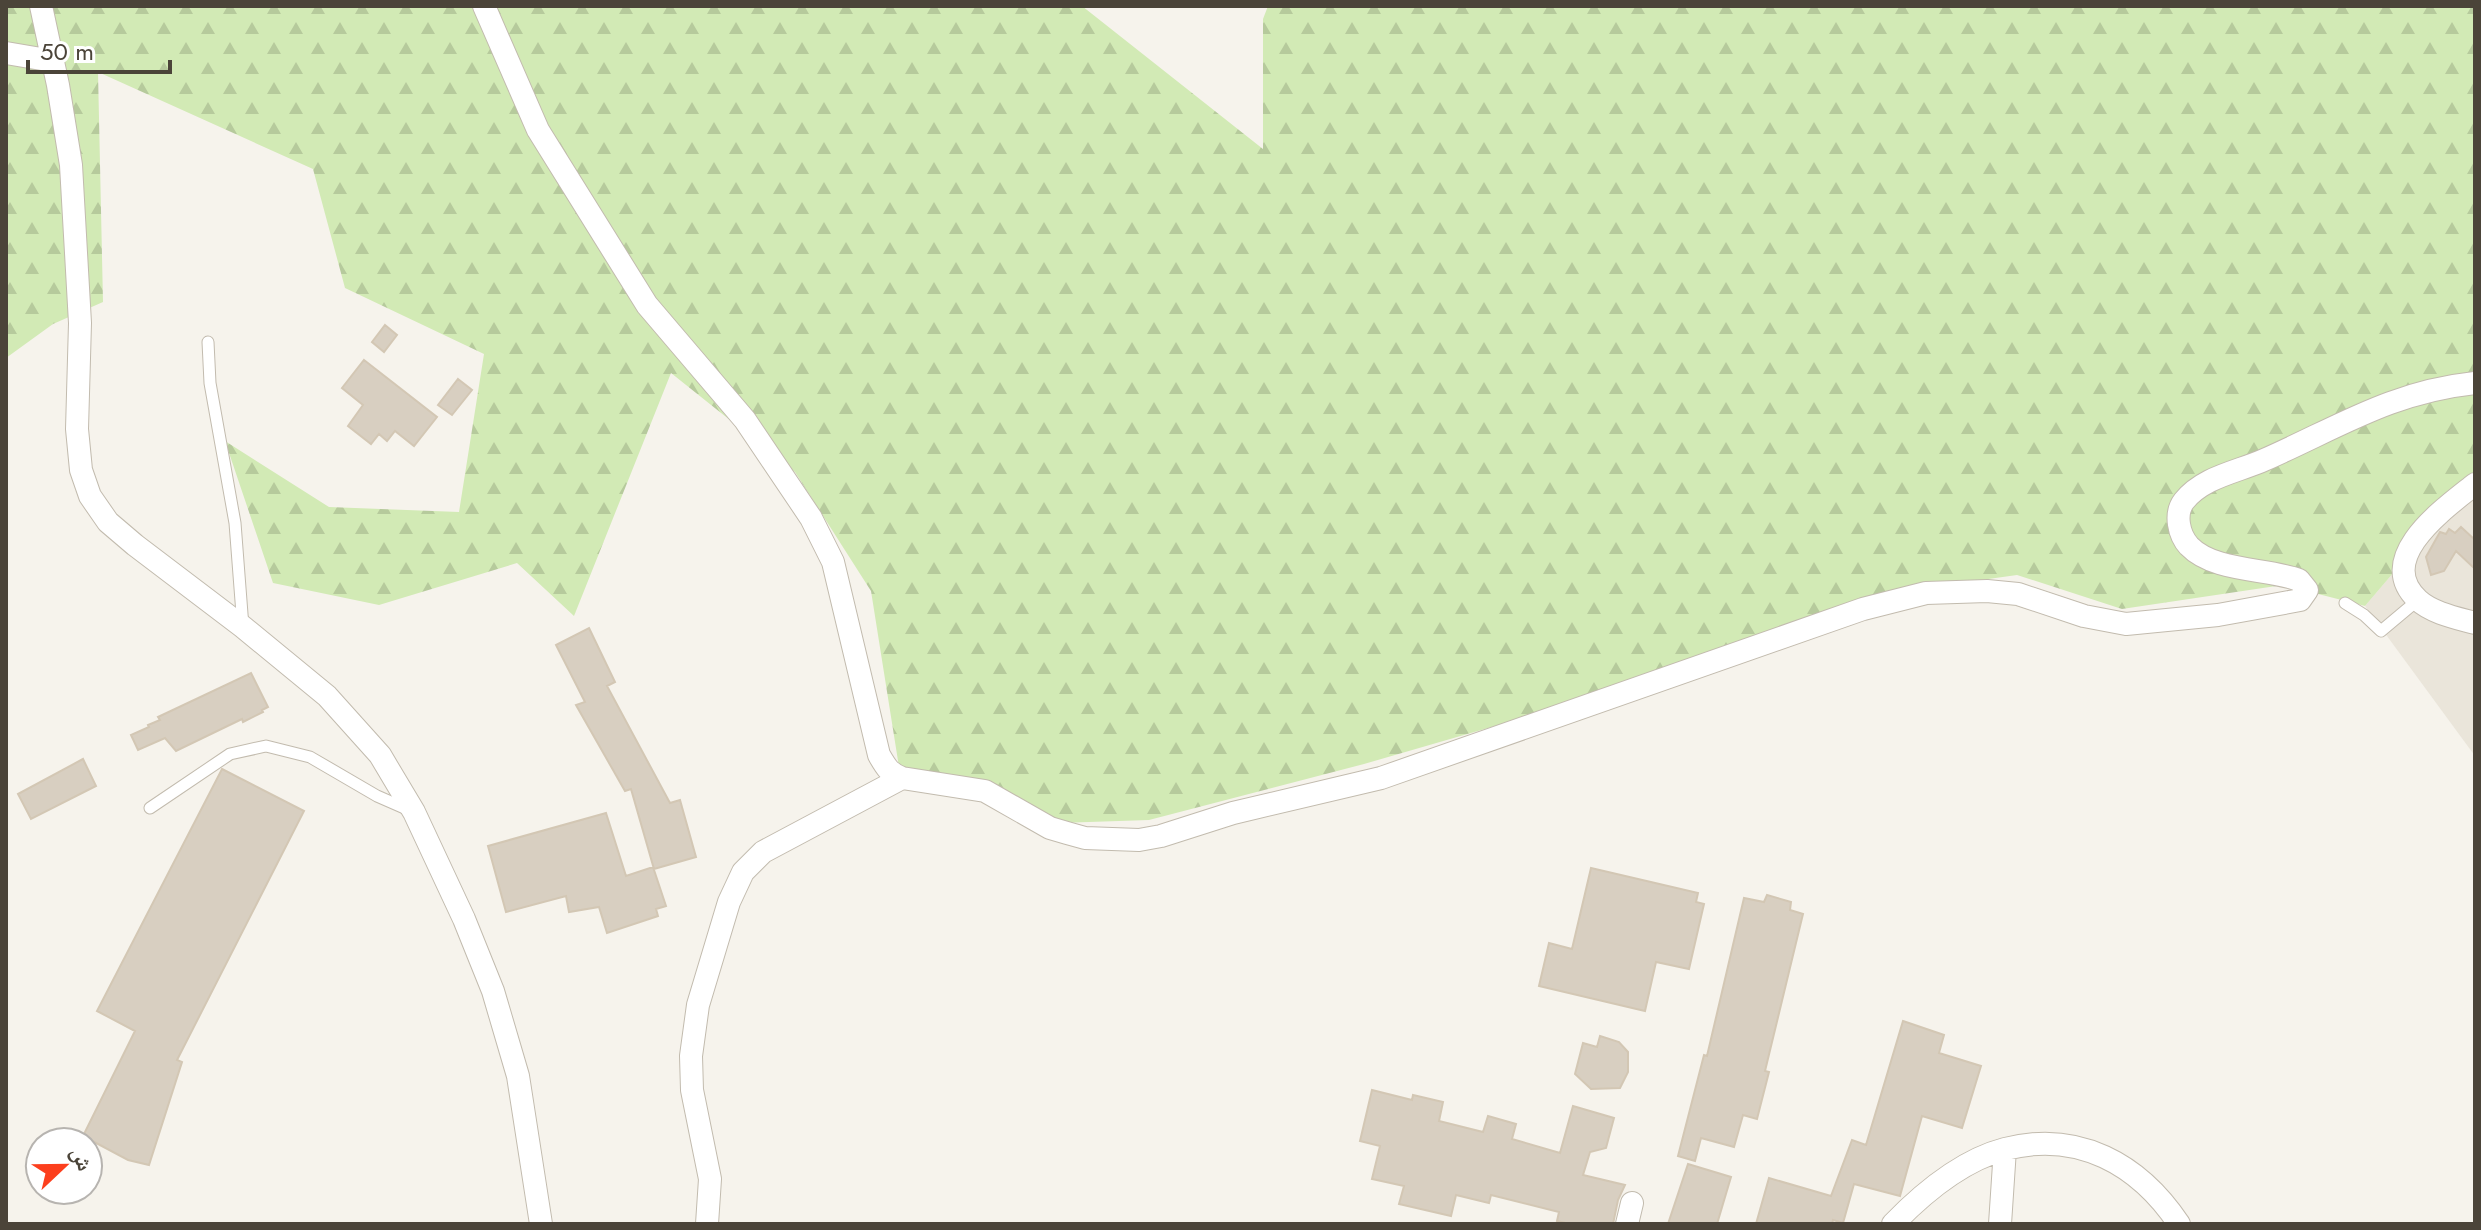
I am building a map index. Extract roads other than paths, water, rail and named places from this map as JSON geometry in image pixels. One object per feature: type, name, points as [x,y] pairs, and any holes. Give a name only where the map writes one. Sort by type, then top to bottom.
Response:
[{"type":"street","points":[[41,6],[71,165],[80,323],[77,429],[81,470],[90,496],[108,522],[135,545],[327,696],[380,755],[414,812],[464,919],[493,991],[518,1076],[541,1224]]},
{"type":"street","points":[[484,6],[538,130],[647,305],[745,420],[811,518],[833,562],[879,755],[892,774],[985,791],[1050,828],[1098,839],[1139,840],[1161,836],[1233,813],[1381,778],[1812,626],[1903,598],[1942,591],[2018,594],[2098,620],[2126,624],[2218,615],[2300,600],[2307,590],[2299,580],[2206,558],[2190,548],[2179,522],[2180,507],[2184,501],[2215,478],[2260,462],[2366,411],[2424,390],[2475,383]]},
{"type":"street","points":[[6,53],[53,61]]},
{"type":"street","points":[[2475,484],[2448,505],[2407,551],[2403,569],[2405,580],[2418,600],[2439,612],[2475,623]]},
{"type":"street","points":[[707,1224],[710,1179],[692,1090],[691,1056],[698,1005],[729,902],[743,872],[763,852],[902,778]]},
{"type":"street","points":[[1893,1224],[1943,1181],[1979,1159],[2005,1149],[2036,1145],[2097,1151],[2128,1170],[2152,1190],[2179,1224]]},
{"type":"street","points":[[2000,1224],[2005,1149]]},
{"type":"lane","points":[[208,342],[210,383],[235,523],[243,627]]},
{"type":"lane","points":[[2345,603],[2381,631],[2418,600]]},
{"type":"lane","points":[[150,808],[230,754],[266,746],[310,757],[377,796],[414,812]]}]
